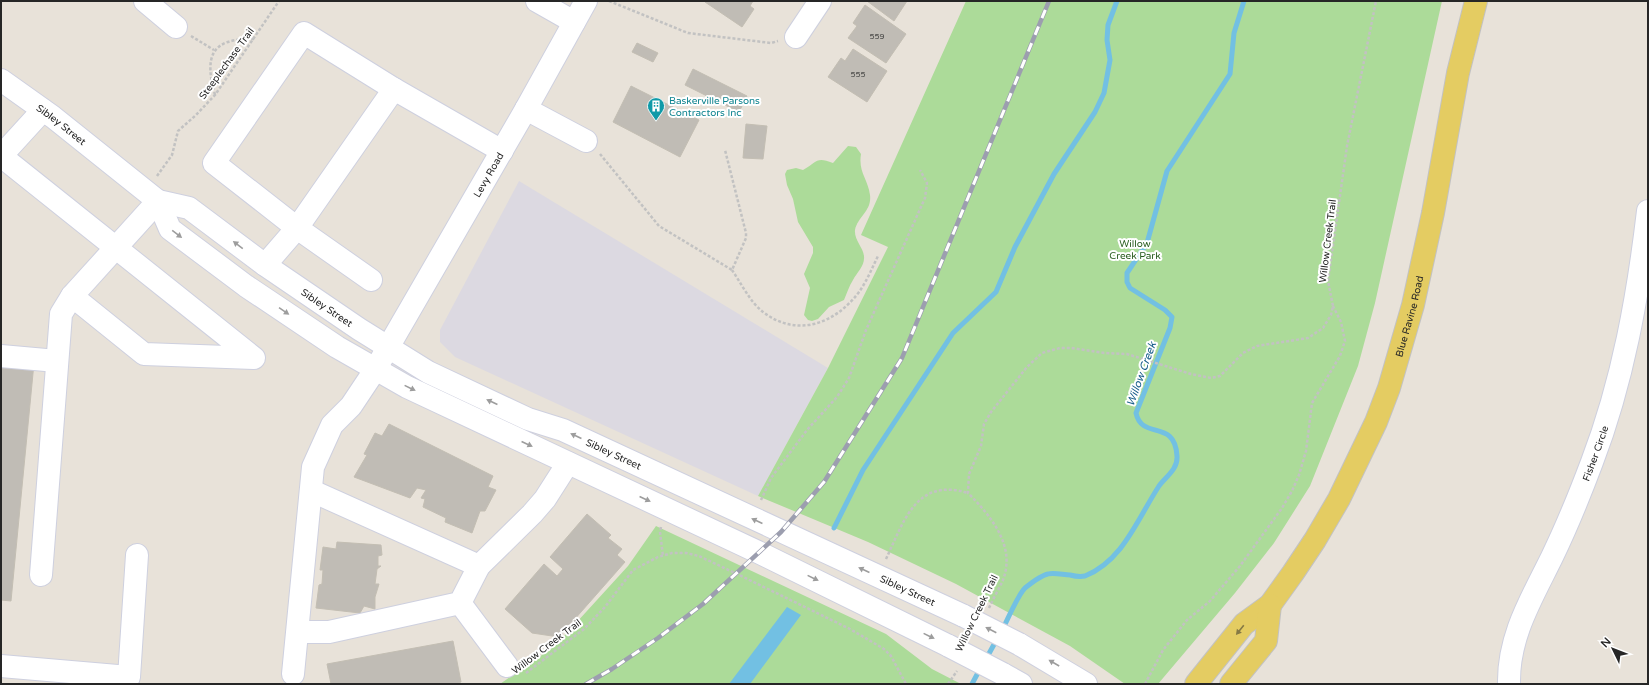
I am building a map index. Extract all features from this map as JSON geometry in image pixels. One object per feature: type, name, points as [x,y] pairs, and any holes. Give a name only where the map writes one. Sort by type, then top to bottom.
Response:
[{"type":"main road","name":"Blue Ravine Road","points":[[1196,684],[1244,624],[1270,605],[1316,540],[1339,499],[1376,422],[1389,388],[1413,305],[1433,213],[1458,73],[1476,1]]},
{"type":"main road","name":"Blue Ravine Road","points":[[1231,684],[1266,641],[1270,605]]},
{"type":"street","points":[[145,1],[176,27]]},
{"type":"street","points":[[537,1],[574,22]]},
{"type":"street","name":"Levy Road","points":[[293,674],[312,490],[313,467],[332,425],[351,406],[375,370],[502,151],[586,1]]},
{"type":"street","points":[[796,37],[820,1]]},
{"type":"street","points":[[370,280],[297,228],[214,163],[304,33],[394,89],[502,151]]},
{"type":"street","name":"Sibley Street","points":[[1,80],[43,110],[152,196],[189,208],[265,265],[388,348],[428,372],[528,419],[563,430],[964,616],[1019,644],[1086,684]]},
{"type":"street","points":[[265,265],[297,228],[394,89]]},
{"type":"street","points":[[526,109],[586,141]]},
{"type":"street","points":[[43,110],[1,156],[114,248],[254,358],[144,354],[72,296]]},
{"type":"street","points":[[42,575],[61,314],[72,296],[114,248],[152,196]]},
{"type":"street","name":"Sibley Street","points":[[152,196],[170,229],[246,286],[337,347],[375,370],[407,387],[760,553],[950,646],[1012,679]]},
{"type":"street","name":"Fisher Circle","points":[[1509,684],[1513,644],[1523,614],[1574,509],[1593,460],[1609,410],[1623,359],[1634,308],[1648,211]]},
{"type":"street","points":[[1,356],[57,361]]},
{"type":"street","points":[[460,603],[479,566],[532,514],[545,499],[568,463]]},
{"type":"street","points":[[312,490],[479,566]]},
{"type":"street","points":[[1,666],[129,677],[137,555]]},
{"type":"street","points":[[298,632],[329,632],[460,603]]},
{"type":"street","points":[[460,603],[514,671]]},
{"type":"path","name":"Steeplechase Trail","points":[[152,196],[172,155],[178,131],[215,95],[255,39],[279,1]]},
{"type":"path","points":[[609,1],[688,33],[771,42],[796,37]]},
{"type":"path","name":"Willow Creek Trail","points":[[1145,684],[1163,650],[1187,620],[1210,601],[1231,578],[1282,508],[1299,475],[1306,451],[1312,403],[1340,356],[1345,341],[1341,322],[1333,306],[1328,281],[1347,146],[1376,1]]},
{"type":"path","points":[[176,27],[214,50]]},
{"type":"path","points":[[215,95],[211,82],[211,57],[214,50],[218,46],[233,41],[255,39]]},
{"type":"path","points":[[586,141],[599,153],[659,226],[732,270],[762,311],[779,322],[804,326],[826,321],[842,310],[859,292],[878,256]]},
{"type":"path","points":[[725,150],[746,233],[746,238],[732,270]]},
{"type":"path","points":[[755,520],[765,490],[771,478],[807,430],[837,397],[849,378],[862,340],[925,198],[927,183],[920,170]]},
{"type":"path","points":[[877,576],[898,530],[909,513],[923,498],[938,490],[958,490],[968,493],[969,474],[981,446],[984,424],[991,412],[1027,367],[1042,354],[1060,348],[1071,348],[1104,354],[1128,354],[1204,377],[1220,376],[1243,353],[1257,346],[1299,341],[1317,334],[1328,322],[1333,306]]},
{"type":"path","name":"Willow Creek Trail","points":[[968,493],[981,506],[995,525],[1006,550],[1007,564],[1003,580],[987,612]]},
{"type":"path","points":[[662,525],[660,532],[663,556]]},
{"type":"path","name":"Willow Creek Trail","points":[[514,671],[584,629],[605,607],[633,570],[643,564],[663,556],[686,553],[699,556],[850,629],[884,649],[891,656],[906,684]]},
{"type":"path","name":"Willow Creek Trail","points":[[948,684],[960,665]]},
{"type":"shaded area","points":[[519,181],[828,368],[758,496],[455,357],[440,342],[440,330]]},
{"type":"green space","name":"Willow Creek Park","points":[[966,1],[1442,1],[1375,303],[1358,366],[1310,486],[1274,543],[1235,593],[1158,684],[1125,684],[1070,646],[956,584],[868,542],[758,496],[828,368],[888,247],[861,235]]},
{"type":"green space","points":[[848,146],[856,147],[861,154],[860,160],[862,171],[870,195],[869,205],[855,230],[864,260],[850,285],[844,300],[829,307],[818,319],[812,321],[808,320],[804,315],[810,288],[804,274],[813,253],[813,247],[798,222],[785,174],[787,170],[796,168],[803,170],[814,162],[820,160],[833,163]]},
{"type":"green space","points":[[656,526],[886,634],[932,669],[961,684],[500,684],[555,646],[628,566]]},
{"type":"water","points":[[787,607],[801,615],[750,684],[729,684]]},
{"type":"building","points":[[753,1],[750,6],[754,9],[742,27],[705,2]]},
{"type":"building","points":[[867,1],[907,1],[894,21]]},
{"type":"building","points":[[865,5],[906,34],[886,63],[848,38],[857,26],[853,23]]},
{"type":"building","points":[[637,43],[658,53],[653,62],[632,52]]},
{"type":"building","points":[[853,49],[887,71],[867,102],[828,77],[841,58],[845,61]]},
{"type":"building","points":[[693,69],[747,96],[739,112],[685,85]]},
{"type":"building","name":"Baskerville Parsons Contractors Inc","points":[[631,86],[699,120],[680,157],[613,122]]},
{"type":"building","points":[[746,124],[767,126],[763,159],[743,158]]},
{"type":"building","points":[[1,360],[34,363],[11,601],[1,600]]},
{"type":"building","points":[[389,424],[493,476],[488,487],[496,490],[485,511],[480,511],[472,533],[445,522],[446,518],[423,507],[425,499],[421,498],[426,490],[417,488],[410,498],[354,477],[367,455],[364,454],[375,433],[382,436]]},
{"type":"building","points":[[587,514],[611,535],[608,538],[622,549],[617,555],[625,562],[559,637],[532,633],[505,609],[544,564],[557,576],[563,569],[550,557]]},
{"type":"building","points":[[337,542],[381,545],[382,555],[378,556],[378,566],[381,566],[377,569],[375,584],[379,584],[375,597],[375,609],[364,606],[360,613],[316,608],[319,585],[322,584],[323,570],[320,570],[323,547],[336,549]]},
{"type":"building","points":[[453,641],[461,682],[456,684],[331,684],[327,664]]},
{"type":"waterway","points":[[834,528],[863,470],[953,333],[996,292],[1015,247],[1054,174],[1095,112],[1104,93],[1110,60],[1107,40],[1108,25],[1117,1]]},
{"type":"waterway","name":"Willow Creek","points":[[1002,631],[1022,591],[1036,580],[1050,573],[1085,576],[1110,560],[1120,549],[1136,525],[1151,498],[1159,486],[1171,473],[1177,461],[1175,444],[1171,437],[1165,433],[1145,426],[1139,421],[1136,413],[1170,328],[1172,317],[1165,310],[1130,288],[1127,282],[1127,273],[1147,243],[1167,171],[1230,74],[1234,33],[1244,1]]},
{"type":"waterway","name":"Willow Creek","points":[[986,659],[997,639]]},
{"type":"waterway","name":"Willow Creek","points":[[972,684],[981,667]]},
{"type":"railway","points":[[586,684],[612,669],[658,638],[703,604],[781,532],[824,482],[902,358],[1049,1]]},
{"type":"place","name":"Baskerville Parsons Contractors Inc","points":[[656,121]]}]
